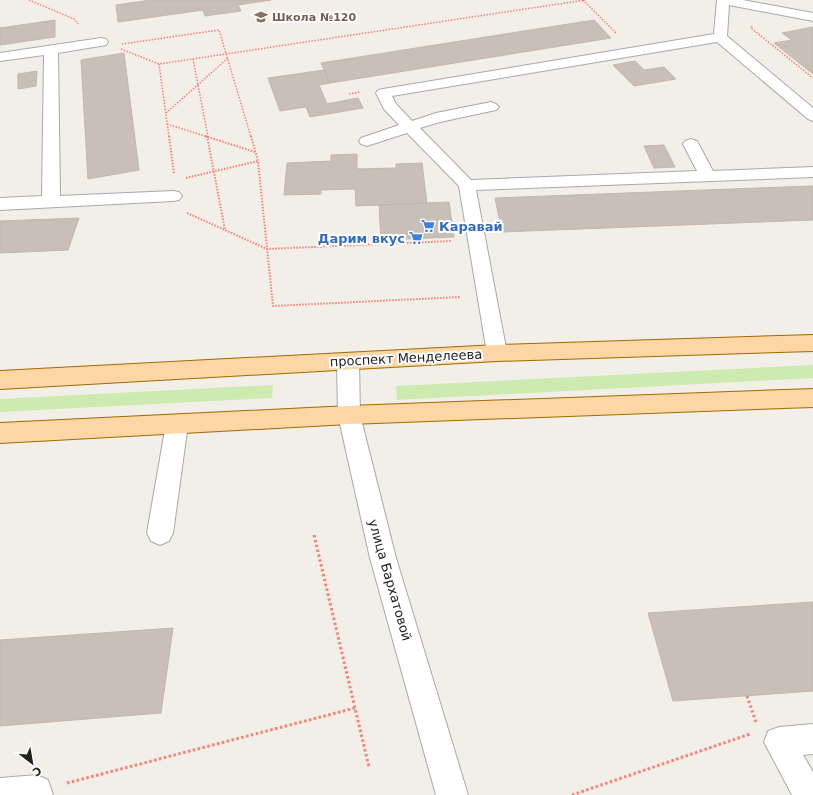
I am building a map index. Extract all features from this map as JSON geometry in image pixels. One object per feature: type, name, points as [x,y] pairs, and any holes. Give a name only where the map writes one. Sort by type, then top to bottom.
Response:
[{"type":"main road","name":"проспект Менделеева","points":[[0,380],[497,353],[813,343]]},
{"type":"main road","points":[[0,433],[349,415],[813,398]]},
{"type":"street","points":[[720,37],[723,0],[813,17]]},
{"type":"street","points":[[497,353],[467,185],[389,106],[383,94],[720,37],[813,116]]},
{"type":"street","points":[[0,57],[101,42]]},
{"type":"street","points":[[51,49],[51,201]]},
{"type":"street","points":[[367,141],[436,118],[491,107]]},
{"type":"street","points":[[691,144],[708,176]]},
{"type":"street","points":[[467,185],[813,172]]},
{"type":"street","points":[[0,204],[51,201],[174,188]]},
{"type":"street","name":"улица Бархатовой","points":[[348,361],[349,415],[383,558],[452,795]]},
{"type":"street","points":[[160,533],[178,424]]},
{"type":"street","points":[[809,795],[779,742],[813,739]]},
{"type":"street","points":[[0,794],[37,793]]},
{"type":"path","points":[[117,48],[159,64],[584,0],[620,37]]},
{"type":"path","points":[[751,28],[813,78]]},
{"type":"path","points":[[219,30],[258,161],[273,306],[486,296]]},
{"type":"path","points":[[193,58],[225,230]]},
{"type":"path","points":[[166,114],[228,58]]},
{"type":"path","points":[[159,64],[174,188]]},
{"type":"path","points":[[167,124],[255,152]]},
{"type":"path","points":[[181,179],[258,161]]},
{"type":"path","points":[[186,213],[267,249],[476,240]]},
{"type":"path","points":[[314,535],[369,767]]},
{"type":"path","points":[[747,696],[757,723]]},
{"type":"path","points":[[37,793],[355,708]]},
{"type":"path","points":[[572,795],[752,733]]},
{"type":"green space","points":[[813,365],[813,378],[397,400],[396,386]]},
{"type":"green space","points":[[273,385],[272,398],[0,412],[0,399]]},
{"type":"building","points":[[151,0],[271,0],[238,5],[241,11],[205,16],[203,10],[118,22],[116,5]]},
{"type":"building","points":[[55,20],[55,37],[0,45],[0,28]]},
{"type":"building","points":[[594,20],[611,38],[330,83],[321,63]]},
{"type":"building","points":[[813,27],[813,74],[774,43],[792,40],[782,33]]},
{"type":"building","points":[[124,53],[139,170],[88,179],[81,60]]},
{"type":"building","points":[[635,61],[644,70],[664,67],[676,79],[634,86],[613,65]]},
{"type":"building","points":[[324,70],[330,83],[319,85],[327,104],[358,98],[363,108],[310,117],[306,107],[280,111],[268,78]]},
{"type":"building","points":[[37,71],[36,86],[18,89],[18,74]]},
{"type":"building","points":[[664,145],[675,167],[654,168],[644,146]]},
{"type":"building","points":[[357,154],[357,169],[396,168],[396,164],[422,163],[427,203],[356,206],[355,189],[321,190],[321,194],[284,195],[287,163],[331,161],[331,155]]},
{"type":"building","points":[[813,186],[813,220],[502,232],[495,198]]},
{"type":"building","points":[[449,202],[454,237],[381,240],[379,205]]},
{"type":"building","points":[[79,218],[68,250],[0,253],[0,221]]},
{"type":"building","points":[[813,602],[813,691],[673,701],[648,613]]},
{"type":"building","points":[[173,628],[161,713],[0,726],[0,640]]},
{"type":"place","name":"Школа №120","points":[[261,17]]},
{"type":"place","name":"Каравай","points":[[428,226]]},
{"type":"place","name":"Дарим вкус","points":[[416,238]]}]
